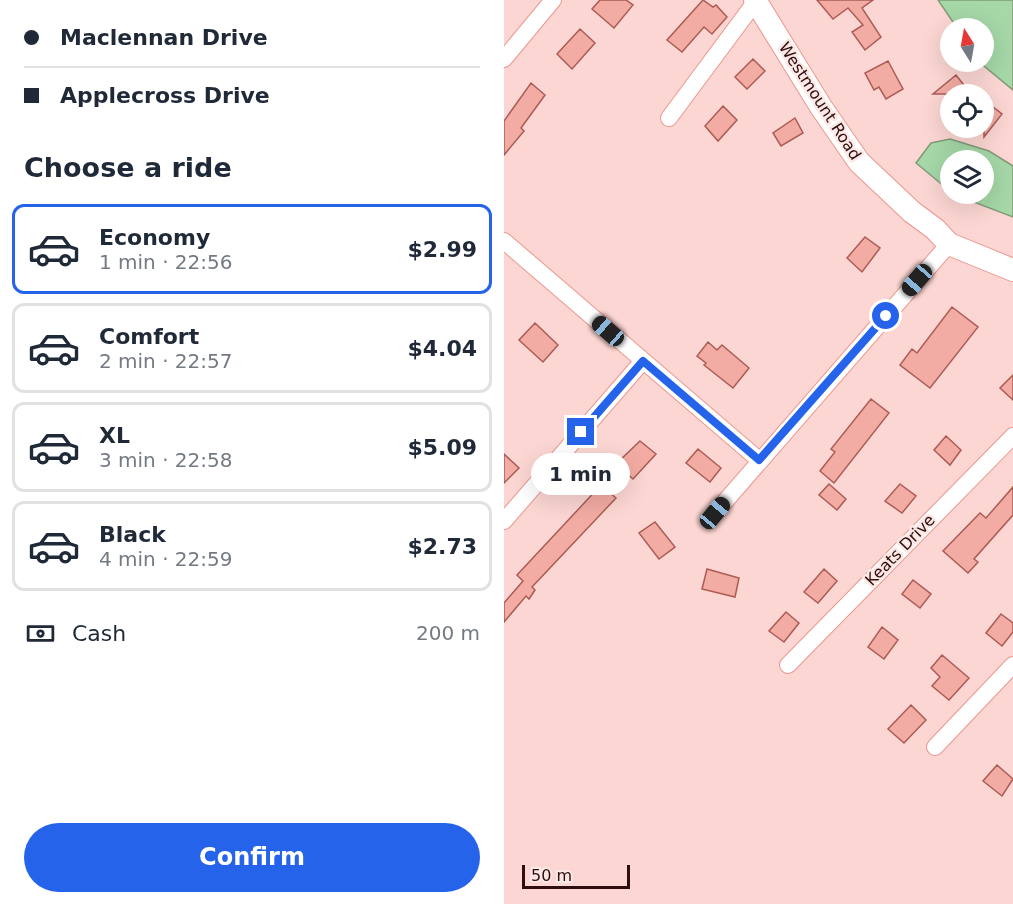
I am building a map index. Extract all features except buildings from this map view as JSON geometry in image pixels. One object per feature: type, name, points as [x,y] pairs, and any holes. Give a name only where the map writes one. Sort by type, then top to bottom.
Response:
[{"type":"main road","name":"Westmount Road","points":[[756,1],[821,107],[859,162],[949,244],[1013,270]]},
{"type":"street","points":[[504,59],[553,0]]},
{"type":"street","points":[[669,118],[756,1]]},
{"type":"street","points":[[504,241],[759,460]]},
{"type":"street","points":[[715,513],[949,244]]},
{"type":"street","points":[[504,521],[643,361]]},
{"type":"street","name":"Keats Drive","points":[[788,665],[1013,436]]},
{"type":"street","points":[[935,747],[1013,665]]},
{"type":"shaded area","points":[[938,0],[1013,0],[1013,90],[991,72],[994,72],[994,18],[950,18]]},
{"type":"shaded area","points":[[950,139],[986,150],[940,150],[940,183],[916,163],[931,143]]},
{"type":"shaded area","points":[[994,154],[1013,166],[1013,217],[979,204],[994,204]]},
{"type":"route","points":[[581,432],[643,361],[759,460],[886,316]]}]
